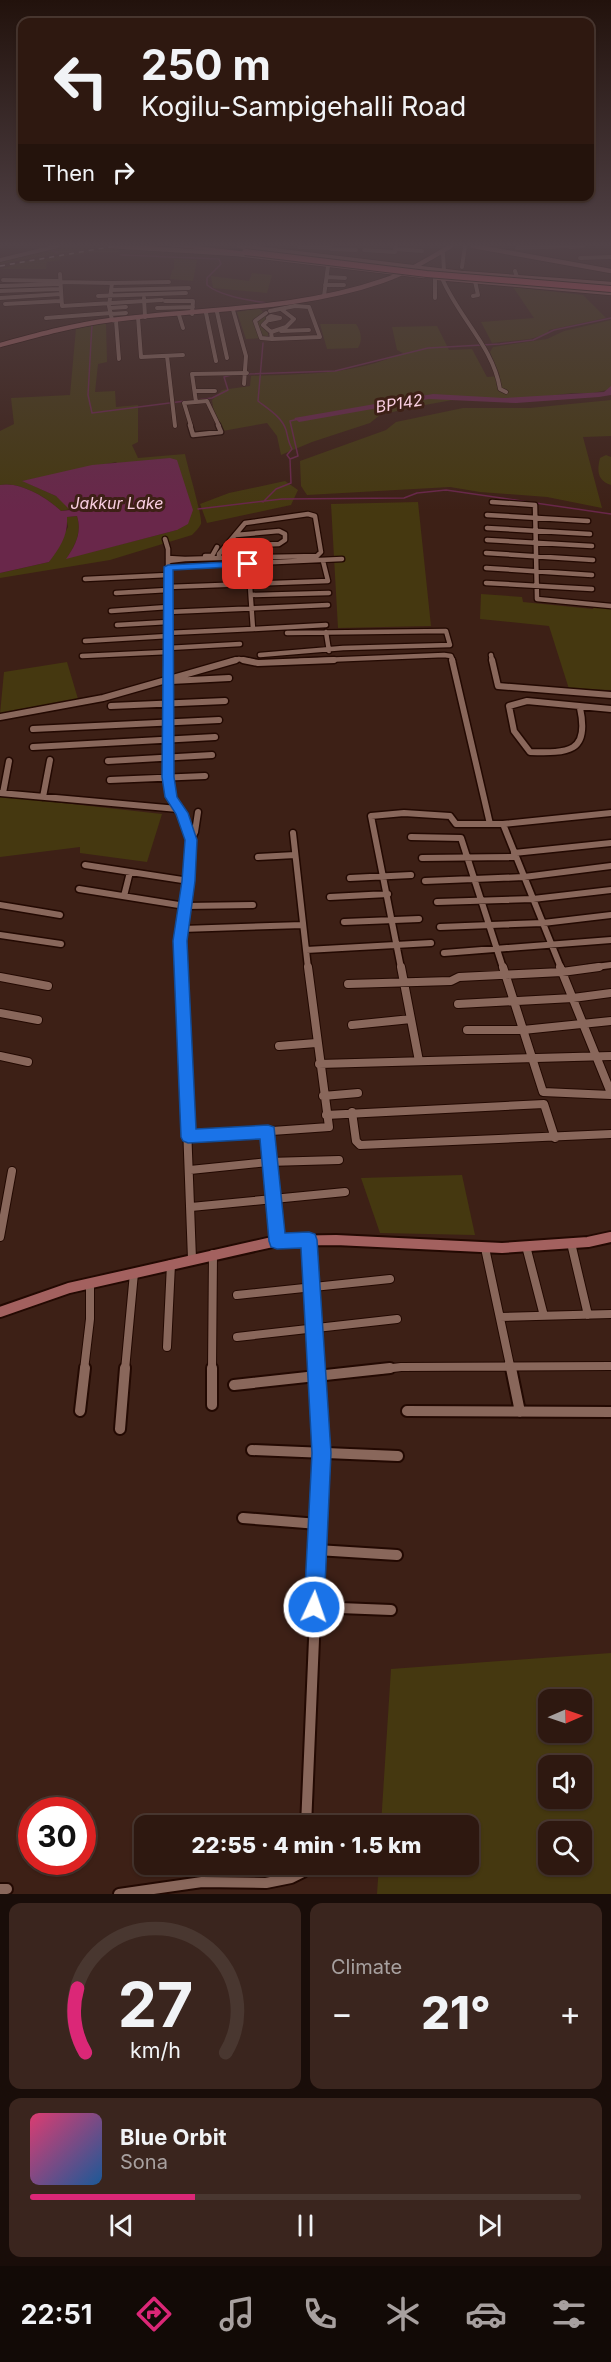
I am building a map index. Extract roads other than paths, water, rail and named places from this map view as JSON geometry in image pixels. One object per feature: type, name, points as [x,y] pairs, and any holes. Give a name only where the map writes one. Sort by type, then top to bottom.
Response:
[{"type":"main road","points":[[0,345],[41,334]]},
{"type":"main road","points":[[0,1312],[90,1283],[277,1241],[309,1240],[485,1248],[571,1243],[611,1237]]},
{"type":"street","points":[[117,334],[119,358]]},
{"type":"street","points":[[139,334],[141,357],[183,355]]},
{"type":"street","points":[[212,334],[216,360]]},
{"type":"street","points":[[222,334],[227,358]]},
{"type":"street","points":[[240,334],[247,360],[244,384]]},
{"type":"street","points":[[260,334],[261,338],[272,339],[318,338],[319,334]]},
{"type":"street","points":[[272,339],[273,334]]},
{"type":"street","points":[[475,334],[497,371],[501,389],[506,392]]},
{"type":"street","points":[[167,356],[176,427]]},
{"type":"street","points":[[196,401],[192,374],[247,373]]},
{"type":"street","points":[[195,391],[215,391]]},
{"type":"street","points":[[207,400],[221,432],[193,435],[184,403],[196,401],[207,400]]},
{"type":"street","points":[[492,502],[535,505],[537,600],[611,606]]},
{"type":"street","points":[[168,562],[185,559],[219,559],[314,556],[321,552],[315,516],[312,514],[249,522],[242,525],[219,554],[219,559]]},
{"type":"street","points":[[487,515],[588,521]]},
{"type":"street","points":[[487,528],[590,534]]},
{"type":"street","points":[[226,546],[279,544],[285,540],[285,534],[279,531],[236,535]]},
{"type":"street","points":[[165,539],[168,543],[168,777],[171,797],[177,809],[182,813],[191,840],[189,881],[182,929],[181,1008],[190,1170],[192,1259]]},
{"type":"street","points":[[487,540],[592,546]]},
{"type":"street","points":[[185,559],[211,556],[218,547]]},
{"type":"street","points":[[486,554],[593,560]]},
{"type":"street","points":[[168,562],[342,559]]},
{"type":"street","points":[[116,593],[328,580],[322,561]]},
{"type":"street","points":[[486,568],[592,575]]},
{"type":"street","points":[[249,572],[254,629]]},
{"type":"street","points":[[85,579],[168,575]]},
{"type":"street","points":[[486,582],[592,589]]},
{"type":"street","points":[[251,595],[329,593]]},
{"type":"street","points":[[111,611],[252,609],[328,605]]},
{"type":"street","points":[[117,625],[168,622]]},
{"type":"street","points":[[287,633],[326,628]]},
{"type":"street","points":[[326,628],[329,651]]},
{"type":"street","points":[[85,641],[254,629],[326,628],[446,631],[450,645],[260,655]]},
{"type":"street","points":[[82,657],[240,644]]},
{"type":"street","points":[[340,649],[338,656],[344,659]]},
{"type":"street","points":[[0,717],[103,698],[239,659],[258,663],[444,655],[451,657],[490,824]]},
{"type":"street","points":[[491,655],[498,686],[611,695]]},
{"type":"street","points":[[168,680],[229,678]]},
{"type":"street","points":[[580,708],[584,722],[583,738],[579,746],[569,752],[530,752],[519,741],[511,727],[509,706],[527,700],[559,703],[580,708],[611,709]]},
{"type":"street","points":[[111,706],[225,701]]},
{"type":"street","points":[[33,729],[219,720]]},
{"type":"street","points":[[33,747],[215,737]]},
{"type":"street","points":[[108,761],[212,755]]},
{"type":"street","points":[[43,797],[50,760]]},
{"type":"street","points":[[9,761],[1,793],[177,809]]},
{"type":"street","points":[[110,780],[205,776]]},
{"type":"street","points":[[191,840],[195,832],[198,812]]},
{"type":"street","points":[[419,1061],[371,816],[404,813],[450,816],[456,824],[503,824],[611,813]]},
{"type":"street","points":[[411,837],[461,838],[543,1092],[611,1094],[503,824]]},
{"type":"street","points":[[188,1137],[329,1127],[316,1043],[293,833]]},
{"type":"street","points":[[422,858],[515,855],[611,843]]},
{"type":"street","points":[[258,857],[295,855]]},
{"type":"street","points":[[85,865],[189,881]]},
{"type":"street","points":[[425,881],[524,877],[611,866]]},
{"type":"street","points":[[124,896],[130,872]]},
{"type":"street","points":[[350,878],[411,875]]},
{"type":"street","points":[[79,889],[185,906],[253,905]]},
{"type":"street","points":[[437,902],[533,899],[611,890]]},
{"type":"street","points":[[330,897],[388,894]]},
{"type":"street","points":[[0,905],[60,915]]},
{"type":"street","points":[[440,927],[543,923],[611,915]]},
{"type":"street","points":[[344,922],[419,919]]},
{"type":"street","points":[[182,929],[303,925]]},
{"type":"street","points":[[0,935],[61,944]]},
{"type":"street","points":[[444,953],[611,940]]},
{"type":"street","points":[[306,950],[431,943]]},
{"type":"street","points":[[348,984],[451,981],[459,977],[562,972],[611,965]]},
{"type":"street","points":[[0,977],[48,986]]},
{"type":"street","points":[[458,1004],[573,998],[611,993]]},
{"type":"street","points":[[0,1014],[38,1020]]},
{"type":"street","points":[[352,1025],[411,1019]]},
{"type":"street","points":[[467,1030],[524,1030],[611,1021]]},
{"type":"street","points":[[279,1046],[316,1043]]},
{"type":"street","points":[[0,1056],[28,1062]]},
{"type":"street","points":[[320,1064],[611,1056]]},
{"type":"street","points":[[323,1096],[358,1093]]},
{"type":"street","points":[[326,1115],[544,1104],[555,1138]]},
{"type":"street","points":[[352,1112],[356,1141],[360,1146],[611,1134]]},
{"type":"street","points":[[268,1132],[268,1162],[277,1241]]},
{"type":"street","points":[[190,1170],[268,1162],[339,1160]]},
{"type":"street","points":[[0,1237],[12,1171]]},
{"type":"street","points":[[191,1207],[345,1192]]},
{"type":"street","points":[[306,1815],[322,1453],[309,1240]]},
{"type":"street","points":[[571,1243],[588,1315]]},
{"type":"street","points":[[526,1246],[544,1316]]},
{"type":"street","points":[[485,1248],[520,1412]]},
{"type":"street","points":[[212,1405],[213,1254]]},
{"type":"street","points":[[167,1347],[171,1264]]},
{"type":"street","points":[[120,1429],[134,1273]]},
{"type":"street","points":[[237,1295],[390,1279]]},
{"type":"street","points":[[80,1411],[90,1319],[90,1283]]},
{"type":"street","points":[[500,1317],[611,1314]]},
{"type":"street","points":[[237,1337],[397,1319]]},
{"type":"street","points":[[234,1385],[318,1374],[401,1367],[611,1366]]},
{"type":"street","points":[[406,1411],[611,1412]]},
{"type":"street","points":[[252,1450],[398,1456]]},
{"type":"street","points":[[243,1518],[318,1524]]},
{"type":"street","points":[[317,1550],[397,1555]]},
{"type":"street","points":[[314,1607],[391,1610]]},
{"type":"street","points":[[119,1894],[211,1882],[251,1885],[298,1875]]},
{"type":"water","points":[[611,386],[611,395],[599,397],[516,403],[429,399],[299,422],[294,418],[433,394],[504,398],[604,392]]},
{"type":"water","name":"Jakkur Lake","points":[[170,458],[177,460],[193,510],[188,524],[177,530],[66,559],[75,543],[79,528],[77,516],[67,517],[62,541],[49,562],[0,573],[0,485],[16,485],[48,500],[61,511],[70,510],[56,496],[22,481],[92,465]]},
{"type":"waterway","points":[[91,334],[88,395],[92,413],[185,401]]},
{"type":"waterway","points":[[260,373],[335,371],[428,348],[500,344],[533,340],[545,334]]},
{"type":"waterway","points":[[260,373],[263,343]]},
{"type":"waterway","points":[[245,374],[260,373]]},
{"type":"waterway","points":[[260,373],[258,401],[284,425],[292,449],[287,455],[290,459]]},
{"type":"waterway","points":[[190,401],[212,398],[228,390],[224,377],[231,375]]},
{"type":"waterway","name":"BP142","points":[[290,459],[298,456],[290,421],[299,419]]},
{"type":"waterway","name":"BP142","points":[[264,501],[276,489],[291,483],[290,459]]},
{"type":"waterway","points":[[264,501],[404,498],[417,493],[446,490],[611,514]]},
{"type":"waterway","points":[[198,509],[264,501]]}]
